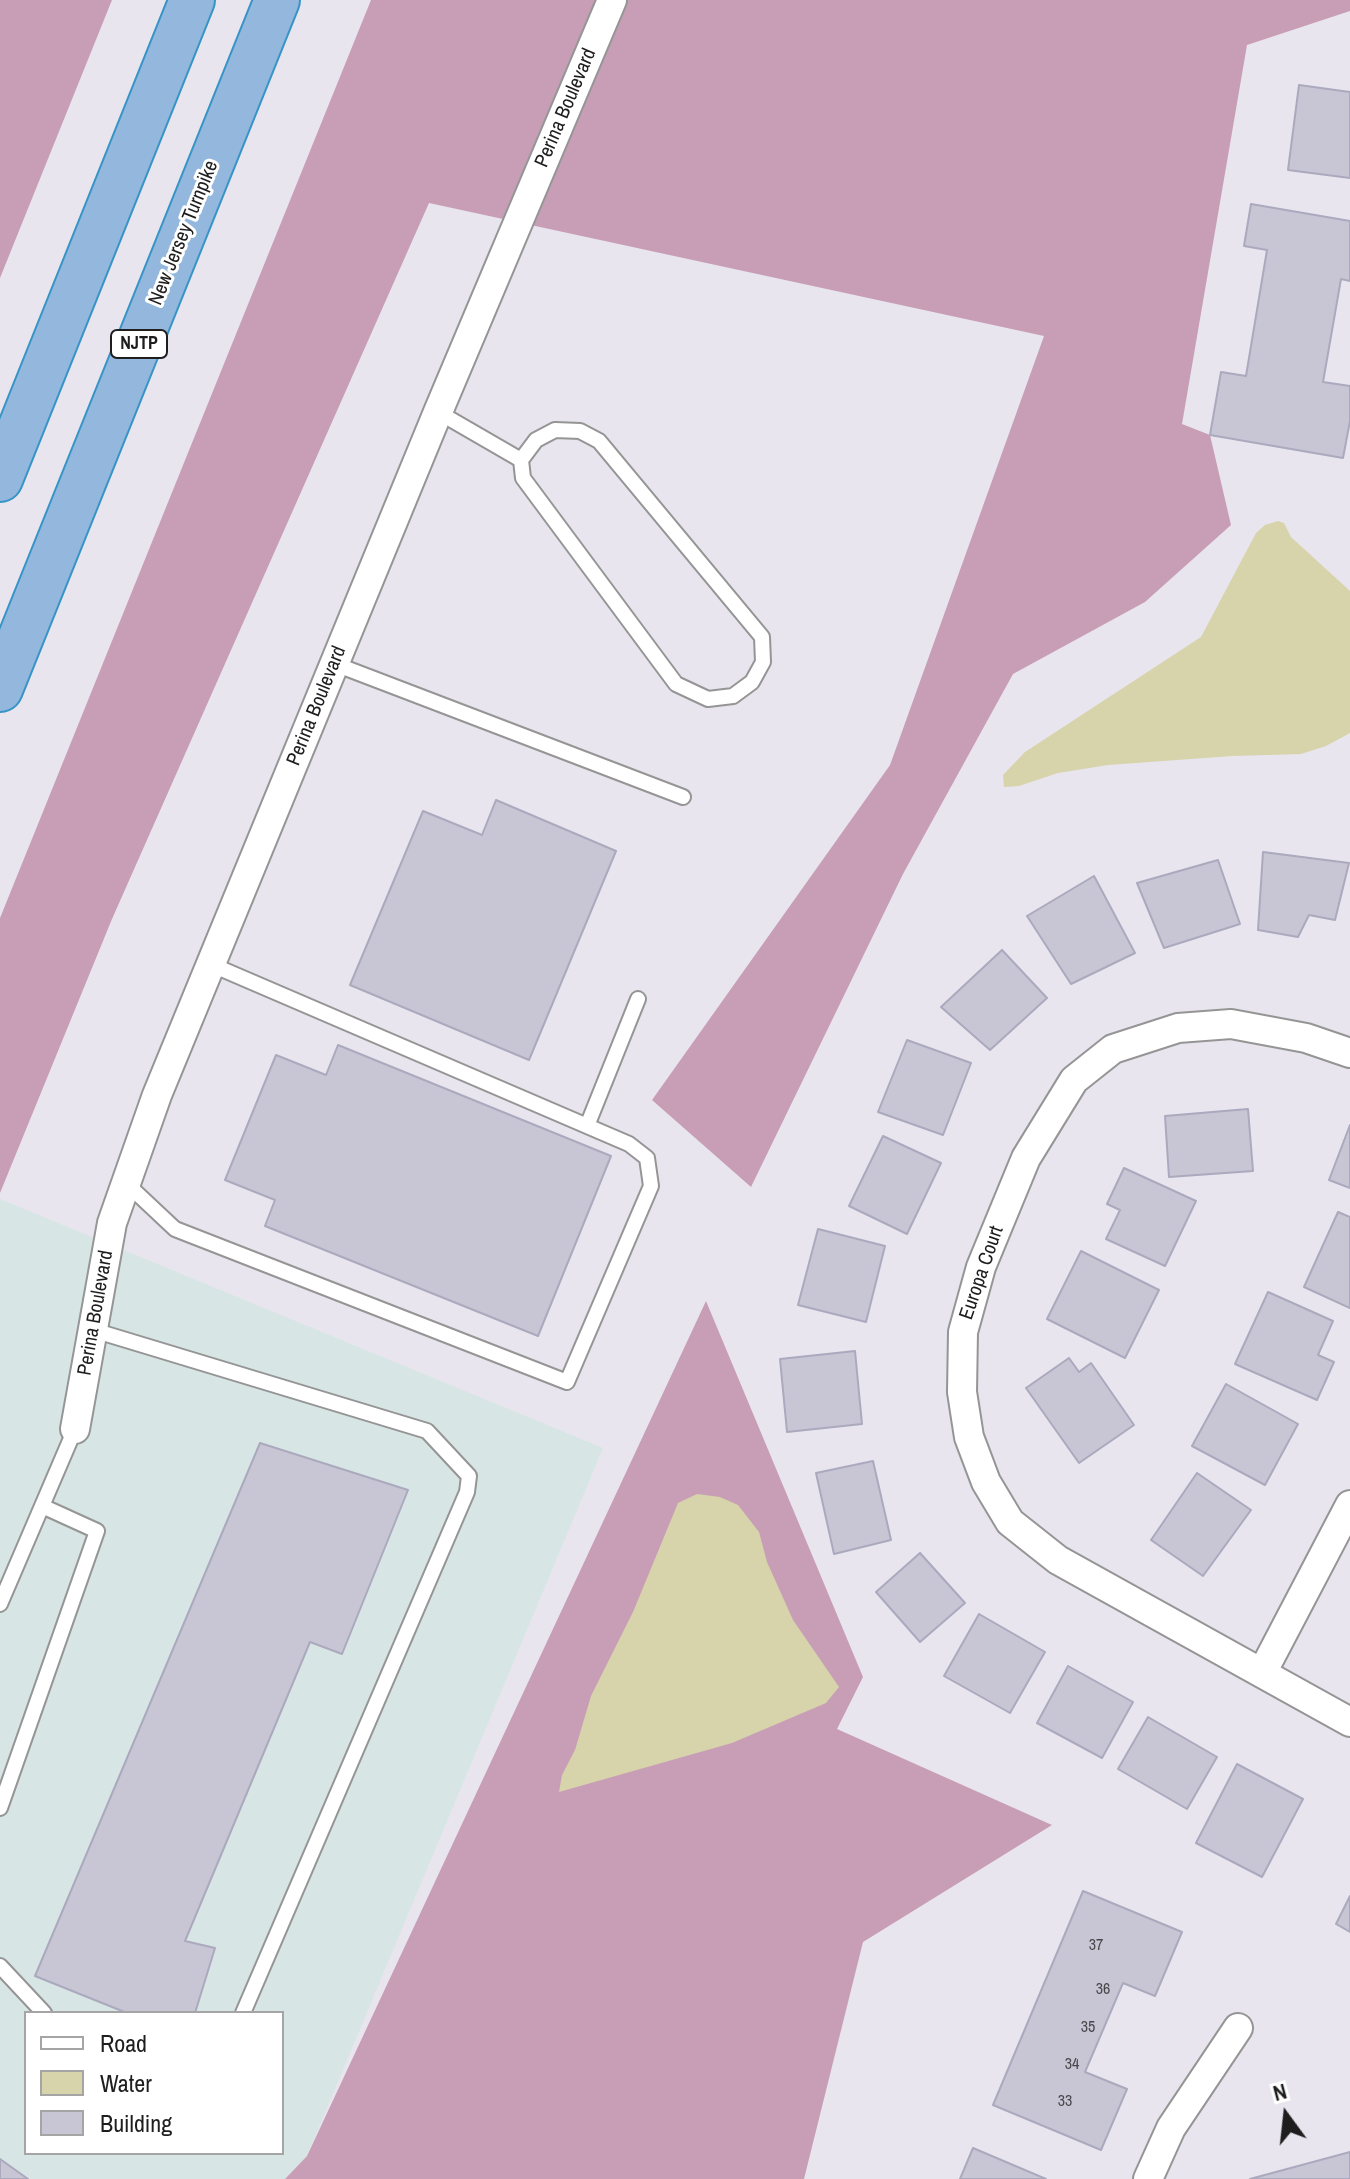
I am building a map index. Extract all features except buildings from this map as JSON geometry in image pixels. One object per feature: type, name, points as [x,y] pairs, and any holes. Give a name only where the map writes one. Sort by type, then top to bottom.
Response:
[{"type":"highway","points":[[0,479],[192,0]]},
{"type":"highway","name":"New Jersey Turnpike","points":[[0,689],[277,0]]},
{"type":"street","name":"Perina Boulevard","points":[[75,1429],[112,1223],[157,1095],[438,412],[612,0]]},
{"type":"street","name":"Europa Court","points":[[1350,1053],[1306,1038],[1231,1024],[1178,1028],[1113,1049],[1074,1080],[1026,1158],[981,1267],[963,1332],[962,1392],[969,1437],[986,1482],[1010,1522],[1058,1560],[1350,1722]]},
{"type":"street","points":[[1262,1673],[1350,1505]]},
{"type":"street","points":[[1148,2179],[1171,2128],[1238,2028]]},
{"type":"lane","points":[[438,412],[521,460]]},
{"type":"lane","points":[[555,430],[580,431],[599,441],[762,637],[763,662],[752,682],[733,696],[708,699],[676,684],[523,478],[521,460],[536,440],[555,430]]},
{"type":"lane","points":[[335,664],[683,797]]},
{"type":"lane","points":[[126,1183],[175,1229],[567,1382],[651,1186],[647,1158],[629,1144],[210,964]]},
{"type":"lane","points":[[587,1126],[638,999]]},
{"type":"lane","points":[[93,1330],[427,1431],[469,1476],[467,1492],[244,2011]]},
{"type":"lane","points":[[0,1604],[75,1429]]},
{"type":"lane","points":[[0,1808],[97,1531],[42,1506]]},
{"type":"lane","points":[[0,1966],[42,2011]]},
{"type":"shaded area","points":[[0,0],[112,0],[0,278]]},
{"type":"shaded area","points":[[371,0],[1350,0],[1350,11],[1247,45],[1182,424],[1210,435],[1231,525],[1145,602],[1013,674],[903,874],[751,1187],[652,1100],[890,765],[1044,336],[429,203],[112,919],[0,1193],[0,918]]},
{"type":"shaded area","points":[[0,1199],[603,1448],[307,2156],[285,2179],[0,2179]]},
{"type":"shaded area","points":[[706,1301],[863,1677],[837,1729],[1052,1825],[863,1942],[804,2179],[285,2179],[307,2156]]},
{"type":"water","points":[[1278,521],[1284,523],[1291,537],[1350,591],[1350,733],[1326,746],[1301,754],[1108,765],[1058,773],[1019,786],[1004,787],[1003,775],[1025,752],[1201,637],[1256,533],[1265,525]]},
{"type":"water","points":[[697,1494],[720,1497],[738,1505],[759,1532],[767,1562],[793,1620],[839,1687],[826,1703],[732,1743],[559,1792],[562,1775],[575,1750],[591,1696],[633,1612],[678,1503]]}]
